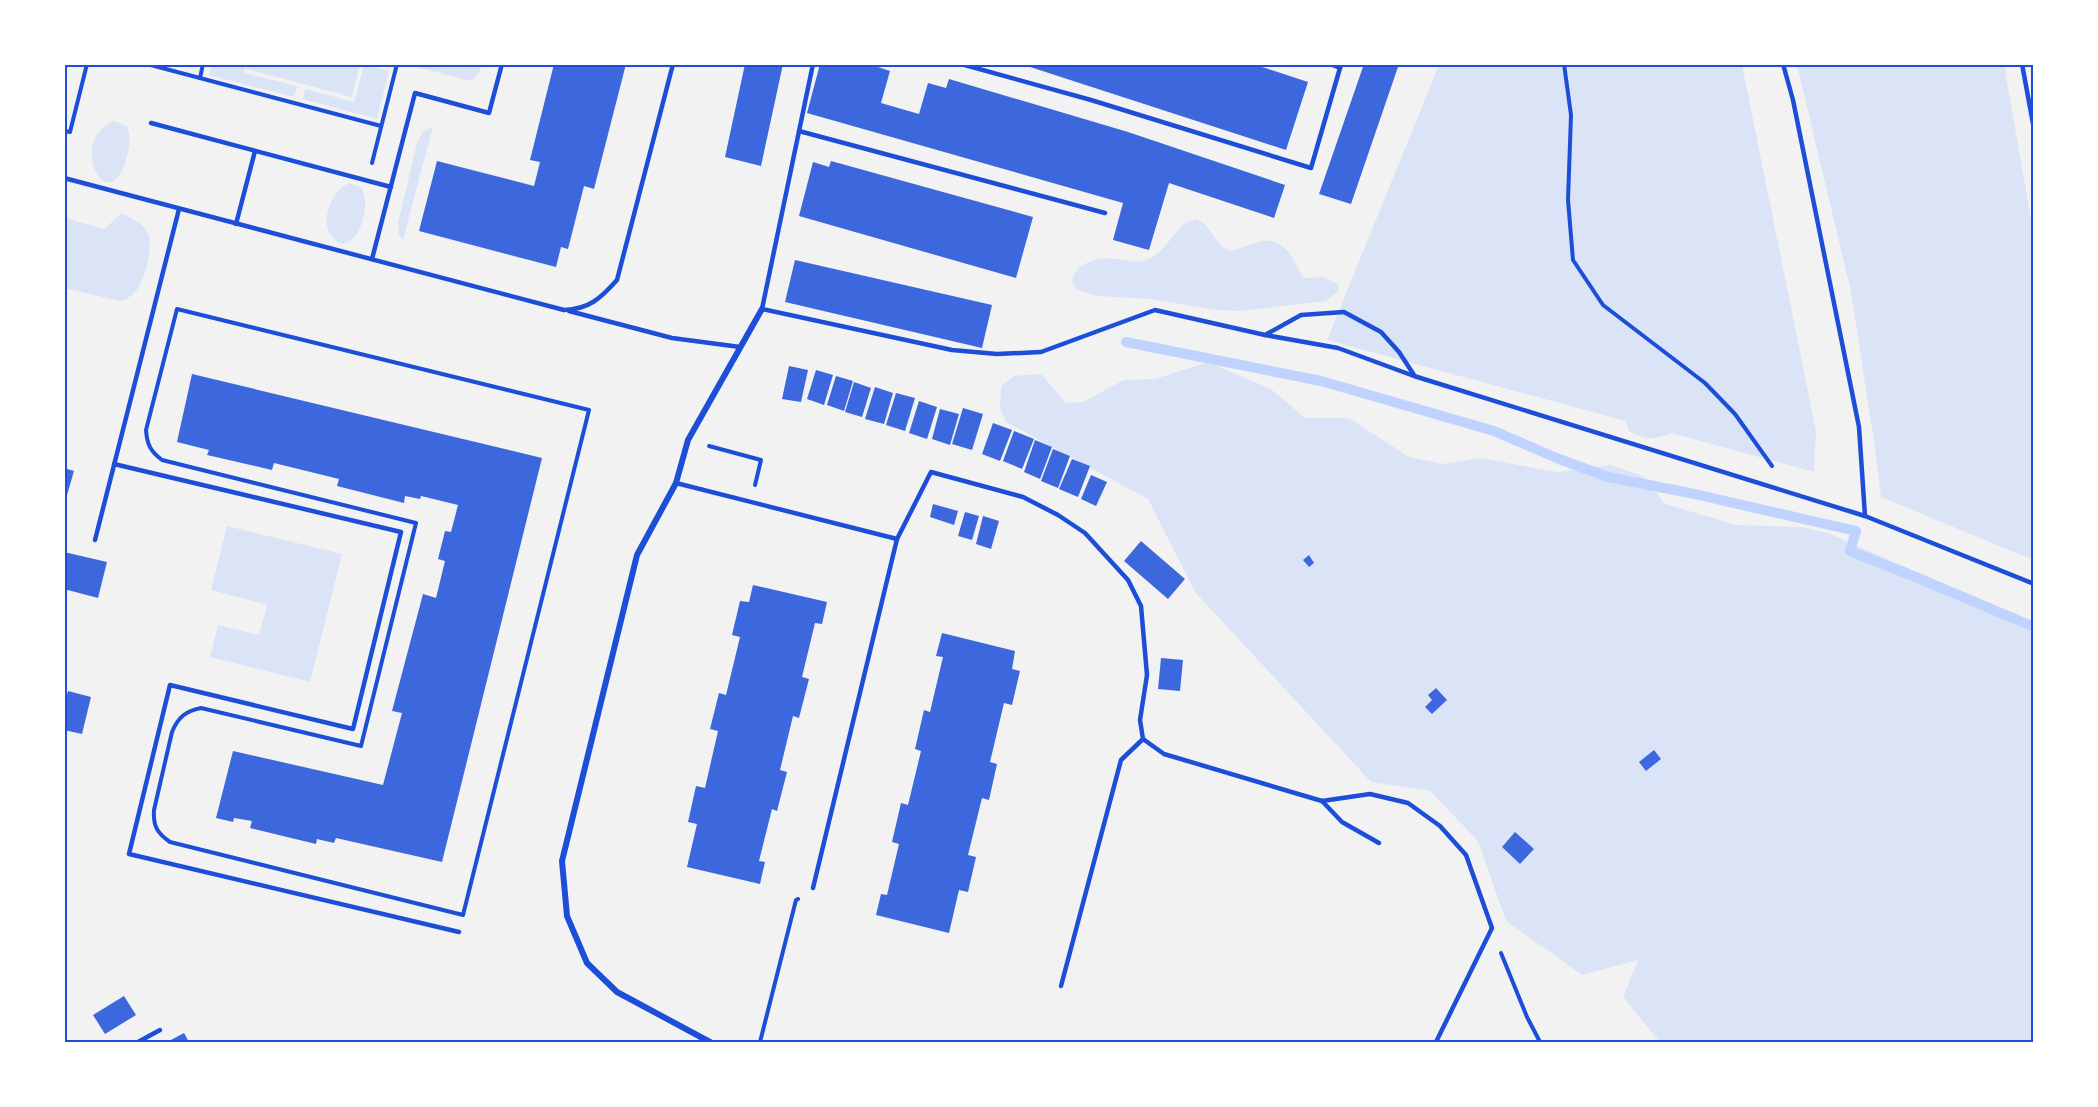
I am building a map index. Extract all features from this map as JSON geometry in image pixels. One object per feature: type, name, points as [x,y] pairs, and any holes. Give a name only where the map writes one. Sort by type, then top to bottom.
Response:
[{"type":"street","points":[[710,1042],[617,992],[587,963],[567,916],[562,861],[637,555],[676,483],[688,440],[762,309]]},
{"type":"lane","points":[[372,260],[415,93],[489,114],[502,64]]},
{"type":"lane","points":[[564,310],[580,309],[591,304],[616,280],[673,64]]},
{"type":"lane","points":[[813,64],[762,309],[952,350],[997,354],[1041,352],[1155,310],[1265,335],[1338,348],[1414,376],[1865,516],[2034,584]]},
{"type":"lane","points":[[961,64],[1091,100],[1311,168],[1340,66],[1330,64]]},
{"type":"lane","points":[[1783,64],[1793,100],[1859,427],[1865,516]]},
{"type":"lane","points":[[2022,64],[2034,129]]},
{"type":"lane","points":[[151,123],[391,187]]},
{"type":"lane","points":[[799,131],[1104,213]]},
{"type":"lane","points":[[236,224],[255,151]]},
{"type":"lane","points":[[64,178],[672,339],[740,347]]},
{"type":"lane","points":[[95,540],[179,209]]},
{"type":"lane","points":[[1265,335],[1302,315],[1344,312],[1381,332],[1399,352],[1414,376]]},
{"type":"lane","points":[[114,464],[401,532],[353,729],[170,685],[129,854],[459,932]]},
{"type":"lane","points":[[813,888],[897,539],[931,472],[1023,496],[1058,515],[1085,533],[1128,580],[1141,606],[1147,675],[1140,720],[1143,739],[1164,754],[1322,801],[1370,795],[1408,803],[1440,826],[1466,855],[1492,928],[1436,1042]]},
{"type":"lane","points":[[676,483],[897,539]]},
{"type":"lane","points":[[1061,986],[1121,760],[1143,739]]},
{"type":"lane","points":[[1322,801],[1342,822],[1379,843]]},
{"type":"lane","points":[[138,1042],[160,1030]]},
{"type":"path","points":[[64,131],[70,132],[87,64]]},
{"type":"path","points":[[147,64],[381,126]]},
{"type":"path","points":[[200,78],[203,64]]},
{"type":"path","points":[[1564,64],[1571,115],[1568,200],[1574,260],[1603,305],[1705,383],[1735,414],[1792,493]]},
{"type":"path","points":[[367,181],[395,65]]},
{"type":"path","points":[[177,309],[589,410],[463,915],[170,842],[158,833],[153,823],[154,810],[172,732],[177,720],[189,710],[201,708],[361,746],[416,523],[172,462],[152,452],[147,442],[146,430],[177,309]]},
{"type":"path","points":[[688,440],[761,460],[750,502]]},
{"type":"path","points":[[760,1042],[796,900]]},
{"type":"path","points":[[1492,928],[1527,1017],[1540,1042]]},
{"type":"shaded area","points":[[248,64],[360,65],[352,97],[246,69]]},
{"type":"shaded area","points":[[212,65],[246,65],[244,73],[297,86],[294,97],[209,75]]},
{"type":"shaded area","points":[[364,65],[389,71],[377,119],[303,99],[305,89],[354,102]]},
{"type":"shaded area","points":[[408,65],[482,65],[478,74],[471,81]]},
{"type":"shaded area","points":[[1439,65],[1742,65],[1816,431],[1814,472],[1671,433],[1654,438],[1640,436],[1629,431],[1626,421],[1327,340]]},
{"type":"shaded area","points":[[1797,65],[2004,65],[2033,230],[2033,560],[1881,497],[1851,292]]},
{"type":"shaded area","points":[[114,121],[127,126],[129,144],[125,163],[117,178],[109,182],[101,179],[95,170],[92,157],[93,143],[100,131]]},
{"type":"shaded area","points":[[433,126],[403,240],[399,235],[398,223],[417,143],[422,133]]},
{"type":"shaded area","points":[[349,183],[362,188],[365,212],[355,236],[343,244],[334,239],[329,232],[327,213],[335,195]]},
{"type":"shaded area","points":[[122,213],[143,226],[150,239],[145,272],[139,287],[128,298],[119,301],[65,288],[65,218],[104,229]]},
{"type":"shaded area","points":[[1196,219],[1230,251],[1262,241],[1276,242],[1290,254],[1305,278],[1324,277],[1339,285],[1338,291],[1326,301],[1240,311],[1217,310],[1151,299],[1096,296],[1076,289],[1072,282],[1078,270],[1088,262],[1109,258],[1136,262],[1152,258],[1182,227]]},
{"type":"shaded area","points":[[1208,362],[1271,389],[1305,418],[1349,418],[1409,457],[1444,464],[1480,458],[1557,472],[1610,465],[1643,476],[1665,504],[1737,525],[1803,527],[1830,534],[2033,623],[2033,1042],[1660,1042],[1623,997],[1638,960],[1582,975],[1506,921],[1478,841],[1430,791],[1371,782],[1195,592],[1148,499],[1006,422],[1000,408],[1001,386],[1014,376],[1041,374],[1066,403],[1083,402],[1124,380],[1155,379]]},
{"type":"shaded area","points":[[227,526],[342,554],[310,682],[210,657],[218,625],[259,635],[267,605],[211,590]]},
{"type":"building","points":[[554,64],[626,64],[594,189],[584,186],[568,249],[561,247],[556,267],[419,231],[437,161],[534,186],[540,162],[530,160]]},
{"type":"building","points":[[745,64],[783,64],[761,166],[725,157]]},
{"type":"building","points":[[820,64],[869,64],[890,71],[881,103],[919,114],[928,83],[946,88],[949,79],[1128,132],[1285,185],[1274,218],[1169,183],[1149,250],[1113,240],[1123,203],[807,113]]},
{"type":"building","points":[[1253,64],[1308,82],[1286,150],[1024,65]]},
{"type":"building","points":[[1364,64],[1399,64],[1351,204],[1319,194]]},
{"type":"building","points":[[831,161],[1033,217],[1016,278],[799,216],[813,162],[829,167]]},
{"type":"building","points":[[795,260],[992,305],[982,348],[785,302]]},
{"type":"building","points":[[789,366],[808,370],[801,402],[782,399]]},
{"type":"building","points":[[816,370],[833,375],[824,405],[807,399]]},
{"type":"building","points":[[192,374],[542,458],[442,862],[336,838],[334,843],[317,839],[316,844],[250,828],[252,821],[234,818],[233,822],[216,818],[233,751],[383,785],[402,713],[392,711],[423,594],[436,598],[445,561],[438,559],[445,531],[451,532],[458,505],[421,496],[420,499],[405,496],[404,503],[337,486],[339,479],[274,463],[272,470],[207,455],[209,450],[177,442]]},
{"type":"building","points":[[836,376],[853,381],[844,411],[827,405]]},
{"type":"building","points":[[854,382],[871,388],[862,417],[845,412]]},
{"type":"building","points":[[875,387],[893,393],[884,424],[865,419]]},
{"type":"building","points":[[896,393],[915,398],[905,431],[886,425]]},
{"type":"building","points":[[919,401],[937,407],[927,439],[909,433]]},
{"type":"building","points":[[963,408],[983,414],[972,450],[952,444]]},
{"type":"building","points":[[940,409],[959,414],[950,445],[932,439]]},
{"type":"building","points":[[993,423],[1012,430],[1000,461],[982,454]]},
{"type":"building","points":[[1014,431],[1034,439],[1022,469],[1003,461]]},
{"type":"building","points":[[1035,440],[1052,447],[1040,479],[1024,472]]},
{"type":"building","points":[[1053,449],[1070,456],[1058,488],[1041,481]]},
{"type":"building","points":[[1072,459],[1090,466],[1078,497],[1059,489]]},
{"type":"building","points":[[64,468],[74,471],[65,502],[64,502]]},
{"type":"building","points":[[1091,475],[1107,482],[1096,506],[1081,499]]},
{"type":"building","points":[[933,504],[958,511],[954,525],[930,517]]},
{"type":"building","points":[[965,512],[979,516],[972,540],[958,536]]},
{"type":"building","points":[[983,516],[999,521],[991,549],[976,544]]},
{"type":"building","points":[[1141,541],[1185,579],[1168,599],[1124,561]]},
{"type":"building","points":[[64,552],[107,562],[98,598],[64,589]]},
{"type":"building","points":[[1309,555],[1314,563],[1309,567],[1303,560]]},
{"type":"building","points":[[753,585],[827,602],[822,624],[815,623],[802,677],[809,679],[799,718],[793,716],[780,770],[787,772],[777,811],[772,809],[759,861],[765,862],[760,884],[687,867],[697,824],[688,822],[696,786],[705,788],[718,731],[710,729],[719,693],[726,695],[740,637],[732,635],[740,601],[749,602]]},
{"type":"building","points":[[942,633],[1015,651],[1012,669],[1020,671],[1012,705],[1004,703],[990,762],[997,764],[989,800],[982,798],[968,855],[976,857],[968,892],[959,890],[949,933],[876,915],[881,894],[887,895],[899,844],[892,842],[901,803],[908,805],[921,751],[915,749],[924,710],[930,712],[943,657],[936,656]]},
{"type":"building","points":[[1161,658],[1183,660],[1180,691],[1158,689]]},
{"type":"building","points":[[1436,688],[1447,700],[1432,714],[1425,707],[1432,700],[1428,695]]},
{"type":"building","points":[[68,691],[91,697],[82,734],[64,730],[64,707]]},
{"type":"building","points":[[1654,750],[1661,759],[1646,771],[1639,762]]},
{"type":"building","points":[[1515,832],[1534,849],[1520,864],[1502,847]]},
{"type":"building","points":[[124,996],[136,1015],[105,1034],[93,1015]]},
{"type":"building","points":[[184,1033],[189,1042],[167,1042]]},
{"type":"waterway","points":[[1126,342],[1321,381],[1494,431],[1608,477],[1690,493],[1856,531],[1850,551],[2034,627]]}]
